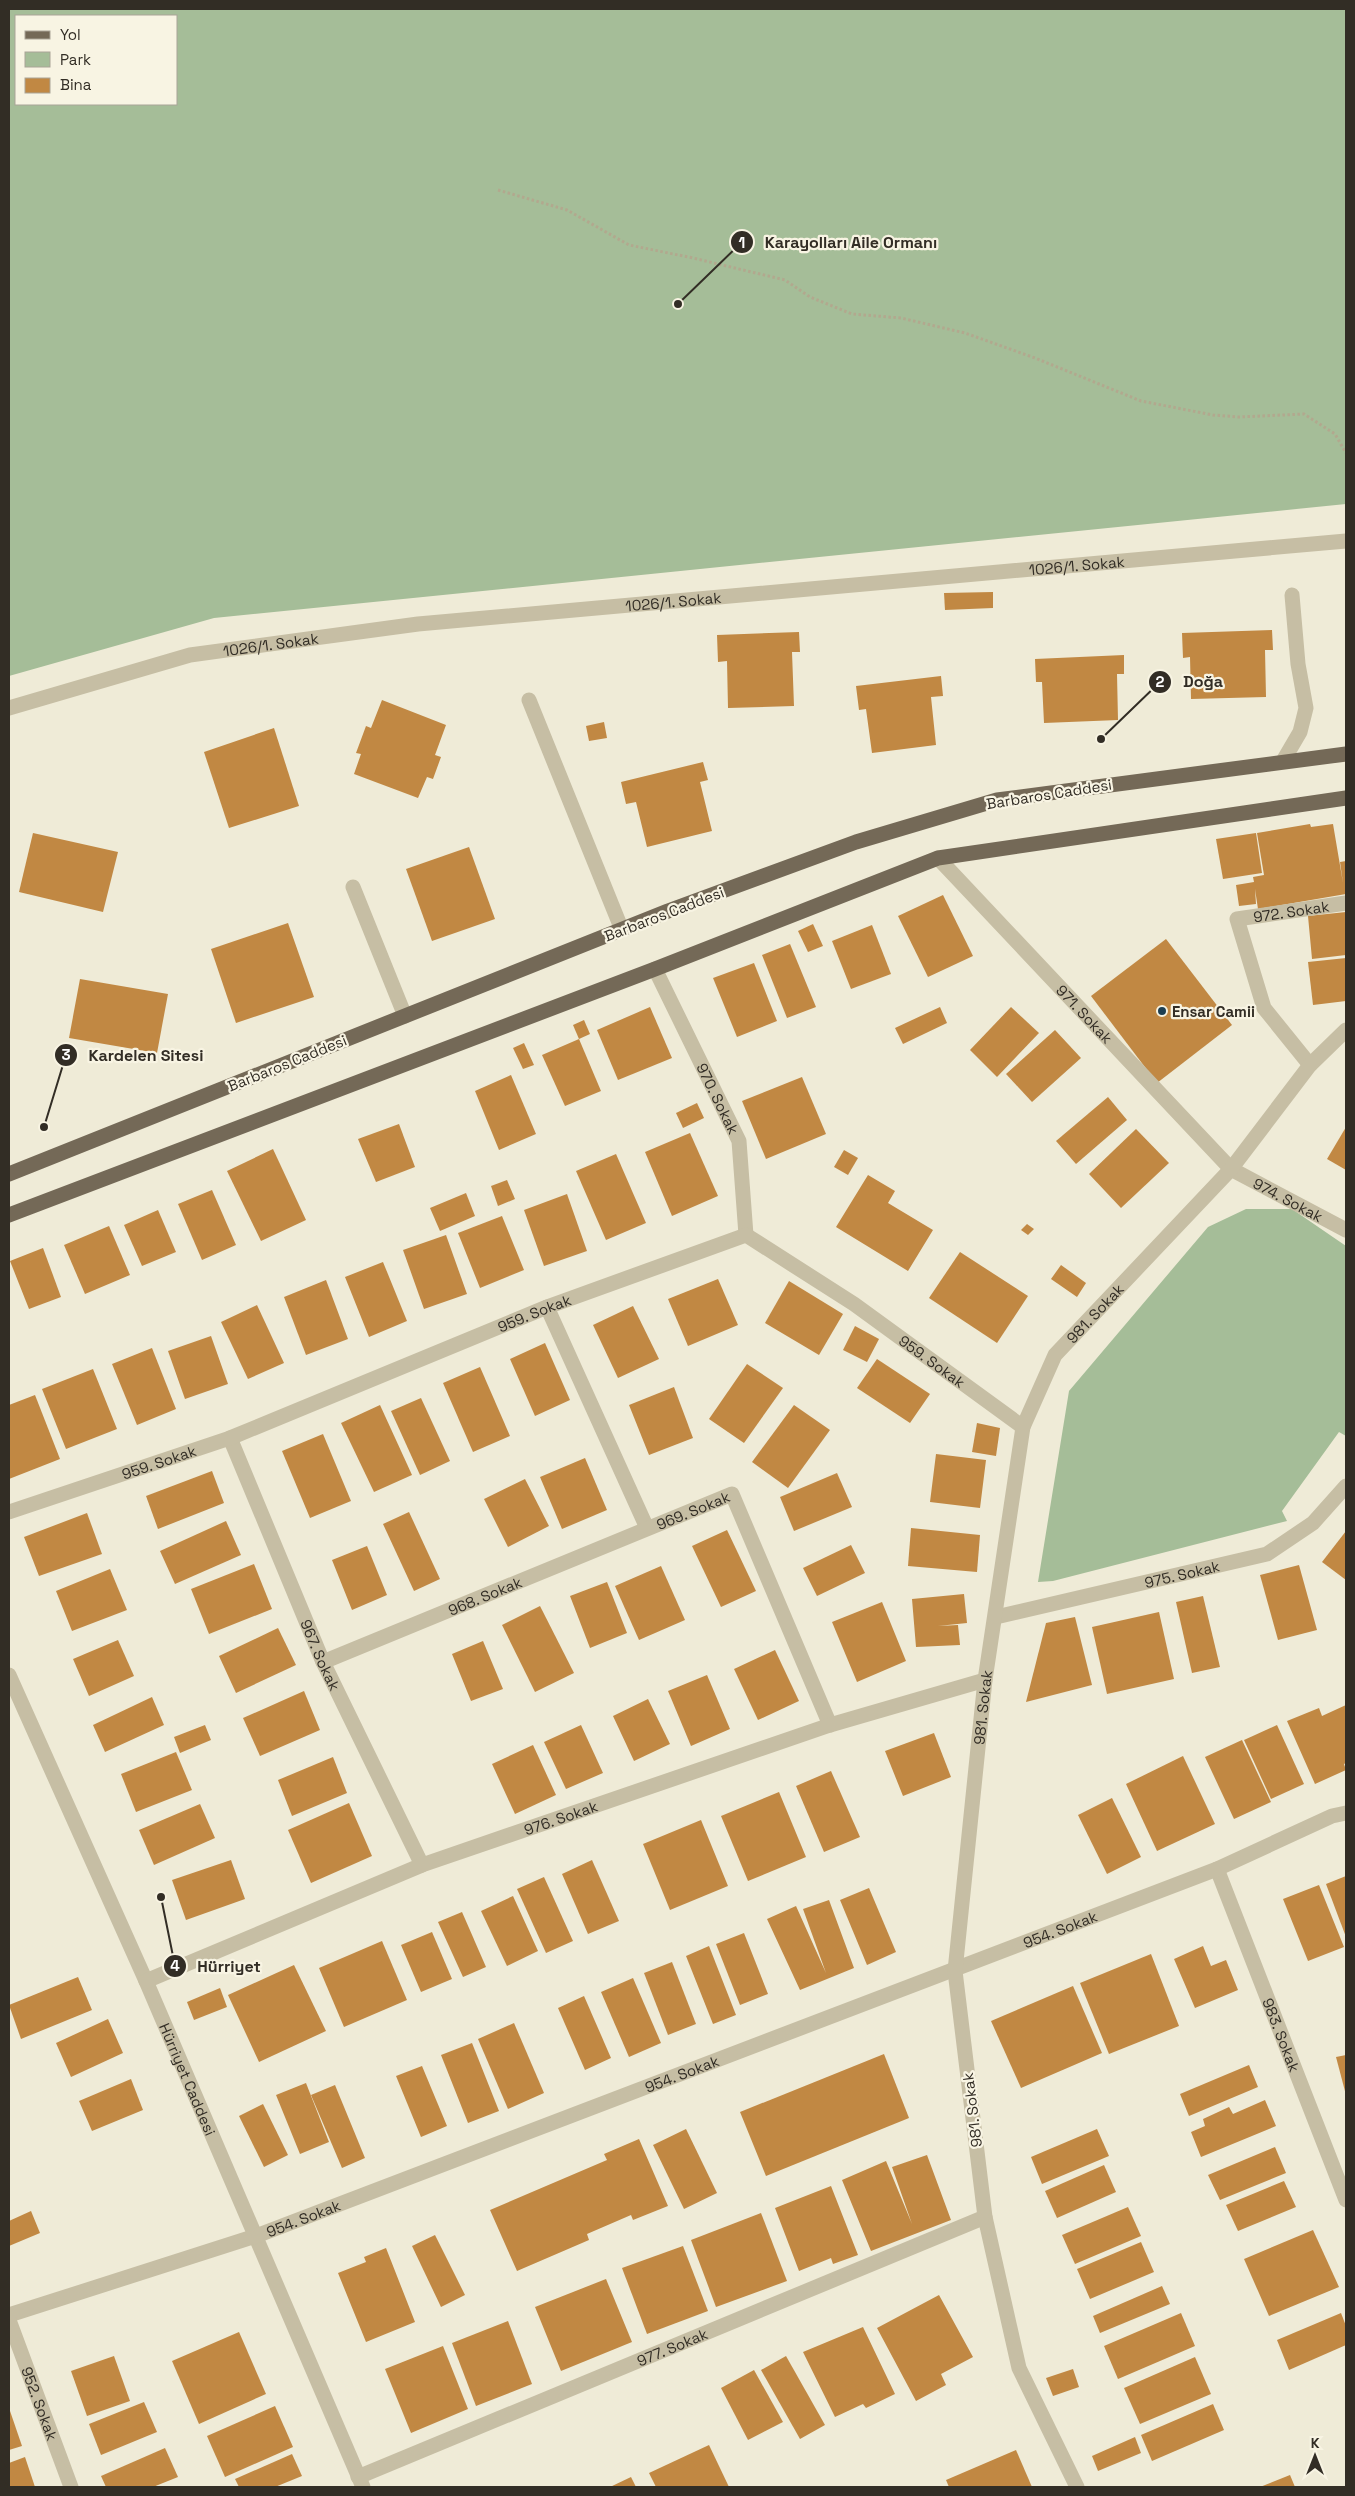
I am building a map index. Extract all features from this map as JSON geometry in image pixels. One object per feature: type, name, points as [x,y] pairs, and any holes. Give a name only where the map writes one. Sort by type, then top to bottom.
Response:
[{"type":"main road","name":"Barbaros Caddesi","points":[[9,1174],[622,930],[856,842],[997,800],[1346,754]]},
{"type":"main road","points":[[9,1215],[655,969],[938,858],[1346,798]]},
{"type":"street","name":"1026/1. Sokak","points":[[9,708],[190,654],[418,624],[1346,541]]},
{"type":"street","points":[[1282,761],[1300,732],[1306,708],[1298,664],[1292,595]]},
{"type":"street","points":[[529,700],[622,930]]},
{"type":"street","name":"971. Sokak","points":[[938,858],[1231,1169]]},
{"type":"street","points":[[353,887],[405,1016]]},
{"type":"street","name":"972. Sokak","points":[[1310,1065],[1264,1008],[1237,919],[1346,903]]},
{"type":"street","name":"970. Sokak","points":[[655,969],[739,1141],[746,1236]]},
{"type":"street","name":"981. Sokak","points":[[1076,2487],[1019,2368],[985,2217],[955,1971],[985,1680],[996,1617],[1023,1427],[1055,1355],[1231,1169],[1310,1065],[1346,1030]]},
{"type":"street","name":"974. Sokak","points":[[1231,1169],[1346,1230]]},
{"type":"street","name":"959. Sokak","points":[[9,1512],[230,1438],[547,1307],[746,1236],[854,1304],[1023,1427]]},
{"type":"street","name":"969. Sokak","points":[[547,1307],[647,1528],[732,1494],[830,1725]]},
{"type":"street","name":"967. Sokak","points":[[230,1438],[323,1662],[422,1865]]},
{"type":"street","name":"975. Sokak","points":[[996,1617],[1266,1554],[1313,1523],[1346,1486]]},
{"type":"street","name":"968. Sokak","points":[[323,1662],[647,1528]]},
{"type":"street","name":"Hürriyet Caddesi","points":[[9,1675],[146,1981],[360,2482]]},
{"type":"street","name":"976. Sokak","points":[[146,1981],[422,1865],[830,1725],[985,1680]]},
{"type":"street","name":"954. Sokak","points":[[9,2315],[256,2236],[955,1971],[1217,1869],[1332,1816],[1346,1813]]},
{"type":"street","name":"983. Sokak","points":[[1217,1869],[1339,2162],[1346,2200]]},
{"type":"street","name":"977. Sokak","points":[[360,2482],[985,2217]]},
{"type":"street","name":"952. Sokak","points":[[9,2320],[71,2487]]},
{"type":"path","points":[[498,190],[567,210],[629,245],[785,280],[810,298],[852,314],[901,318],[966,332],[1141,401],[1213,415],[1239,417],[1304,414],[1335,434],[1346,454]]},
{"type":"green space","points":[[9,9],[1346,9],[1346,504],[214,618],[9,676]]},
{"type":"green space","points":[[1246,1209],[1292,1209],[1346,1246],[1346,1436],[1339,1432],[1282,1511],[1287,1521],[1053,1581],[1038,1582],[1069,1391],[1208,1227]]},
{"type":"building","points":[[993,592],[993,608],[945,610],[944,593]]},
{"type":"building","points":[[1272,630],[1273,650],[1265,650],[1266,697],[1191,699],[1190,657],[1183,658],[1182,633]]},
{"type":"building","points":[[799,632],[800,652],[792,652],[794,706],[728,708],[727,661],[718,662],[717,635]]},
{"type":"building","points":[[1124,655],[1124,674],[1117,674],[1118,720],[1044,723],[1042,682],[1036,682],[1035,659]]},
{"type":"building","points":[[941,676],[943,696],[931,697],[936,745],[872,753],[866,709],[859,710],[856,686]]},
{"type":"building","points":[[382,700],[446,725],[435,755],[441,757],[433,779],[427,777],[418,798],[354,774],[361,754],[356,753],[366,726],[371,728]]},
{"type":"building","points":[[604,722],[607,738],[589,741],[586,726]]},
{"type":"building","points":[[274,728],[299,806],[229,828],[204,752]]},
{"type":"building","points":[[703,762],[708,780],[700,782],[712,831],[647,847],[636,802],[626,804],[621,782]]},
{"type":"building","points":[[1310,824],[1311,827],[1333,824],[1343,883],[1340,862],[1346,861],[1346,894],[1258,909],[1255,889],[1256,904],[1239,906],[1236,885],[1254,882],[1253,877],[1264,875],[1257,833]]},
{"type":"building","points":[[33,833],[118,852],[103,912],[19,892]]},
{"type":"building","points":[[1256,833],[1262,873],[1223,879],[1216,839]]},
{"type":"building","points":[[469,847],[495,919],[432,941],[406,869]]},
{"type":"building","points":[[943,895],[973,956],[928,977],[898,916]]},
{"type":"building","points":[[1346,912],[1346,955],[1312,959],[1308,916]]},
{"type":"building","points":[[288,923],[314,997],[236,1023],[211,949]]},
{"type":"building","points":[[813,924],[823,946],[808,952],[798,931]]},
{"type":"building","points":[[872,925],[891,974],[851,989],[832,941]]},
{"type":"building","name":"Ensar Camii","points":[[1166,939],[1232,1025],[1157,1083],[1091,996]]},
{"type":"building","points":[[790,944],[816,1007],[787,1018],[762,955]]},
{"type":"building","points":[[1346,958],[1346,1001],[1313,1005],[1308,962]]},
{"type":"building","points":[[754,963],[777,1021],[737,1037],[713,978]]},
{"type":"building","points":[[80,979],[168,994],[157,1053],[69,1038]]},
{"type":"building","points":[[650,1007],[672,1058],[618,1080],[597,1030]]},
{"type":"building","points":[[940,1007],[947,1023],[903,1044],[895,1028]]},
{"type":"building","points":[[1011,1007],[1039,1033],[997,1077],[970,1050]]},
{"type":"building","points":[[584,1020],[590,1034],[579,1039],[573,1025]]},
{"type":"building","points":[[1055,1030],[1081,1058],[1032,1102],[1006,1074]]},
{"type":"building","points":[[579,1039],[601,1091],[565,1106],[542,1055]]},
{"type":"building","points":[[524,1043],[534,1065],[523,1069],[513,1048]]},
{"type":"building","points":[[511,1075],[536,1134],[499,1150],[475,1091]]},
{"type":"building","points":[[802,1077],[826,1134],[766,1159],[742,1101]]},
{"type":"building","points":[[1108,1097],[1127,1120],[1076,1164],[1056,1141]]},
{"type":"building","points":[[697,1103],[704,1118],[683,1128],[676,1113]]},
{"type":"building","points":[[399,1124],[415,1167],[376,1182],[358,1139]]},
{"type":"building","points":[[1346,1127],[1346,1170],[1327,1159]]},
{"type":"building","points":[[1136,1129],[1169,1163],[1121,1208],[1089,1174]]},
{"type":"building","points":[[690,1133],[718,1196],[672,1216],[645,1152]]},
{"type":"building","points":[[273,1149],[306,1220],[261,1241],[227,1171]]},
{"type":"building","points":[[844,1150],[858,1158],[848,1175],[834,1167]]},
{"type":"building","points":[[616,1154],[646,1223],[606,1240],[576,1171]]},
{"type":"building","points":[[868,1175],[895,1191],[888,1203],[933,1230],[908,1271],[836,1227]]},
{"type":"building","points":[[507,1180],[515,1199],[498,1206],[491,1186]]},
{"type":"building","points":[[212,1190],[236,1245],[202,1260],[178,1204]]},
{"type":"building","points":[[466,1193],[475,1216],[440,1231],[430,1208]]},
{"type":"building","points":[[567,1194],[587,1251],[544,1266],[524,1210]]},
{"type":"building","points":[[158,1210],[176,1252],[142,1266],[124,1225]]},
{"type":"building","points":[[502,1216],[524,1270],[480,1288],[458,1233]]},
{"type":"building","points":[[1027,1224],[1034,1229],[1028,1235],[1021,1230]]},
{"type":"building","points":[[109,1226],[130,1275],[85,1294],[64,1245]]},
{"type":"building","points":[[446,1235],[467,1294],[424,1309],[403,1250]]},
{"type":"building","points":[[43,1248],[61,1297],[29,1309],[10,1261]]},
{"type":"building","points":[[960,1252],[1028,1296],[997,1343],[929,1298]]},
{"type":"building","points":[[383,1262],[407,1321],[369,1337],[345,1277]]},
{"type":"building","points":[[1061,1265],[1086,1283],[1077,1297],[1051,1279]]},
{"type":"building","points":[[718,1279],[738,1325],[688,1346],[668,1299]]},
{"type":"building","points":[[326,1280],[348,1339],[306,1355],[284,1297]]},
{"type":"building","points":[[789,1281],[843,1314],[819,1355],[765,1323]]},
{"type":"building","points":[[257,1305],[284,1363],[248,1379],[221,1322]]},
{"type":"building","points":[[633,1306],[659,1359],[618,1378],[593,1325]]},
{"type":"building","points":[[855,1326],[879,1339],[867,1362],[843,1350]]},
{"type":"building","points":[[211,1336],[228,1384],[185,1399],[168,1351]]},
{"type":"building","points":[[545,1343],[570,1400],[535,1416],[510,1359]]},
{"type":"building","points":[[152,1348],[176,1409],[137,1425],[112,1364]]},
{"type":"building","points":[[877,1359],[930,1394],[910,1423],[857,1388]]},
{"type":"building","points":[[747,1364],[783,1388],[744,1443],[709,1419]]},
{"type":"building","points":[[480,1367],[510,1436],[473,1452],[443,1383]]},
{"type":"building","points":[[93,1369],[117,1429],[66,1449],[42,1389]]},
{"type":"building","points":[[674,1387],[693,1438],[649,1455],[629,1405]]},
{"type":"building","points":[[35,1395],[60,1459],[9,1479],[9,1405]]},
{"type":"building","points":[[421,1398],[450,1461],[420,1475],[391,1411]]},
{"type":"building","points":[[380,1405],[412,1475],[374,1492],[341,1423]]},
{"type":"building","points":[[794,1405],[830,1430],[788,1488],[752,1462]]},
{"type":"building","points":[[977,1423],[1000,1428],[996,1456],[972,1452]]},
{"type":"building","points":[[323,1434],[351,1501],[310,1518],[282,1451]]},
{"type":"building","points":[[936,1454],[986,1460],[980,1508],[930,1502]]},
{"type":"building","points":[[585,1458],[607,1510],[562,1529],[540,1477]]},
{"type":"building","points":[[212,1471],[224,1503],[158,1529],[146,1496]]},
{"type":"building","points":[[837,1473],[852,1507],[794,1531],[780,1497]]},
{"type":"building","points":[[525,1479],[549,1526],[508,1547],[484,1499]]},
{"type":"building","points":[[409,1512],[440,1579],[414,1591],[383,1524]]},
{"type":"building","points":[[87,1513],[102,1554],[39,1576],[24,1537]]},
{"type":"building","points":[[226,1521],[241,1555],[175,1584],[160,1551]]},
{"type":"building","points":[[911,1528],[980,1535],[977,1572],[908,1566]]},
{"type":"building","points":[[727,1530],[756,1591],[721,1607],[692,1546]]},
{"type":"building","points":[[1346,1531],[1346,1580],[1322,1562]]},
{"type":"building","points":[[851,1545],[865,1573],[817,1596],[803,1568]]},
{"type":"building","points":[[367,1546],[387,1595],[352,1610],[332,1560]]},
{"type":"building","points":[[254,1564],[272,1609],[209,1634],[191,1589]]},
{"type":"building","points":[[1299,1565],[1317,1630],[1278,1640],[1260,1575]]},
{"type":"building","points":[[661,1566],[685,1620],[639,1640],[615,1586]]},
{"type":"building","points":[[110,1569],[127,1610],[72,1631],[56,1591]]},
{"type":"building","points":[[607,1582],[627,1633],[590,1648],[570,1596]]},
{"type":"building","points":[[964,1594],[967,1623],[938,1626],[958,1625],[960,1645],[916,1647],[912,1599]]},
{"type":"building","points":[[1203,1596],[1220,1667],[1192,1673],[1176,1602]]},
{"type":"building","points":[[882,1602],[906,1661],[857,1682],[832,1622]]},
{"type":"building","points":[[540,1606],[574,1673],[535,1692],[502,1625]]},
{"type":"building","points":[[1159,1612],[1174,1679],[1107,1694],[1092,1627]]},
{"type":"building","points":[[1075,1617],[1092,1685],[1026,1702],[1046,1623]]},
{"type":"building","points":[[278,1628],[296,1665],[236,1693],[219,1656]]},
{"type":"building","points":[[118,1640],[134,1676],[89,1696],[73,1659]]},
{"type":"building","points":[[483,1641],[503,1689],[471,1701],[452,1654]]},
{"type":"building","points":[[775,1650],[799,1701],[758,1720],[734,1669]]},
{"type":"building","points":[[707,1675],[730,1729],[691,1746],[668,1691]]},
{"type":"building","points":[[304,1691],[320,1730],[260,1756],[243,1718]]},
{"type":"building","points":[[152,1697],[164,1725],[105,1752],[93,1725]]},
{"type":"building","points":[[648,1699],[670,1744],[634,1761],[613,1716]]},
{"type":"building","points":[[1346,1705],[1346,1763],[1344,1764],[1346,1770],[1315,1784],[1287,1721],[1319,1708],[1322,1716]]},
{"type":"building","points":[[205,1725],[211,1740],[180,1753],[174,1737]]},
{"type":"building","points":[[581,1725],[603,1773],[566,1789],[544,1742]]},
{"type":"building","points":[[1277,1725],[1304,1784],[1271,1799],[1244,1740]]},
{"type":"building","points":[[934,1733],[951,1777],[903,1796],[885,1751]]},
{"type":"building","points":[[1242,1740],[1271,1802],[1234,1819],[1205,1757]]},
{"type":"building","points":[[533,1745],[556,1795],[515,1814],[492,1764]]},
{"type":"building","points":[[176,1752],[192,1790],[136,1812],[121,1774]]},
{"type":"building","points":[[1183,1756],[1215,1824],[1157,1851],[1126,1784]]},
{"type":"building","points":[[333,1757],[347,1793],[292,1816],[278,1780]]},
{"type":"building","points":[[831,1771],[860,1837],[824,1852],[796,1786]]},
{"type":"building","points":[[779,1792],[806,1857],[748,1881],[721,1816]]},
{"type":"building","points":[[1112,1798],[1141,1857],[1107,1874],[1078,1815]]},
{"type":"building","points":[[349,1803],[372,1856],[311,1883],[288,1830]]},
{"type":"building","points":[[200,1804],[215,1838],[154,1865],[139,1830]]},
{"type":"building","points":[[701,1820],[728,1886],[670,1910],[643,1844]]},
{"type":"building","points":[[231,1860],[245,1899],[186,1920],[172,1880]]},
{"type":"building","points":[[592,1860],[619,1921],[588,1934],[562,1874]]},
{"type":"building","points":[[1346,1876],[1346,1937],[1326,1884]]},
{"type":"building","points":[[544,1877],[573,1941],[546,1953],[517,1889]]},
{"type":"building","points":[[1319,1885],[1344,1947],[1308,1961],[1283,1899]]},
{"type":"building","points":[[869,1888],[896,1952],[867,1965],[840,1900]]},
{"type":"building","points":[[513,1896],[538,1951],[507,1966],[481,1911]]},
{"type":"building","points":[[829,1900],[854,1968],[800,1990],[767,1919],[796,1906],[826,1973],[803,1909]]},
{"type":"building","points":[[462,1912],[486,1967],[463,1977],[438,1922]]},
{"type":"building","points":[[432,1932],[452,1979],[421,1992],[401,1945]]},
{"type":"building","points":[[744,1933],[768,1994],[740,2005],[716,1944]]},
{"type":"building","points":[[382,1941],[407,2000],[344,2027],[319,1968]]},
{"type":"building","points":[[709,1946],[736,2015],[713,2024],[686,1956]]},
{"type":"building","points":[[1203,1946],[1211,1966],[1226,1960],[1238,1990],[1195,2008],[1174,1959]]},
{"type":"building","points":[[1151,1954],[1179,2026],[1109,2054],[1080,1983]]},
{"type":"building","points":[[672,1962],[696,2024],[668,2035],[644,1973]]},
{"type":"building","points":[[294,1965],[326,2031],[259,2062],[228,1995]]},
{"type":"building","points":[[78,1977],[92,2010],[21,2039],[9,2005]]},
{"type":"building","points":[[633,1978],[661,2043],[629,2057],[601,1992]]},
{"type":"building","points":[[1073,1986],[1102,2053],[1021,2088],[991,2021]]},
{"type":"building","points":[[220,1988],[227,2007],[194,2020],[187,2002]]},
{"type":"building","points":[[584,1996],[611,2058],[585,2070],[558,2008]]},
{"type":"building","points":[[108,2019],[123,2053],[71,2077],[56,2043]]},
{"type":"building","points":[[514,2023],[544,2093],[508,2109],[478,2039]]},
{"type":"building","points":[[472,2043],[499,2111],[468,2123],[441,2055]]},
{"type":"building","points":[[884,2054],[909,2118],[766,2176],[740,2112]]},
{"type":"building","points":[[1346,2055],[1346,2095],[1336,2057]]},
{"type":"building","points":[[1249,2065],[1258,2087],[1189,2116],[1180,2094]]},
{"type":"building","points":[[422,2066],[447,2126],[421,2137],[396,2076]]},
{"type":"building","points":[[131,2079],[143,2110],[92,2131],[79,2101]]},
{"type":"building","points":[[306,2083],[329,2142],[300,2154],[276,2095]]},
{"type":"building","points":[[335,2085],[365,2158],[342,2168],[311,2095]]},
{"type":"building","points":[[1265,2100],[1276,2126],[1201,2157],[1191,2132],[1205,2126],[1203,2119],[1229,2107],[1233,2114]]},
{"type":"building","points":[[263,2104],[288,2155],[264,2167],[239,2116]]},
{"type":"building","points":[[686,2129],[717,2193],[684,2209],[653,2145]]},
{"type":"building","points":[[1097,2129],[1109,2156],[1042,2184],[1031,2157]]},
{"type":"building","points":[[639,2139],[668,2206],[633,2220],[631,2215],[587,2234],[589,2240],[517,2271],[490,2210],[607,2160],[604,2154]]},
{"type":"building","points":[[1275,2147],[1286,2173],[1220,2200],[1208,2175]]},
{"type":"building","points":[[927,2155],[951,2220],[871,2251],[842,2180],[886,2161],[912,2224],[892,2167]]},
{"type":"building","points":[[1104,2165],[1116,2192],[1057,2218],[1045,2191]]},
{"type":"building","points":[[1284,2181],[1296,2207],[1238,2231],[1226,2205]]},
{"type":"building","points":[[831,2186],[858,2255],[833,2264],[831,2258],[799,2271],[775,2208]]},
{"type":"building","points":[[1128,2207],[1141,2236],[1075,2264],[1062,2235]]},
{"type":"building","points":[[31,2211],[40,2233],[9,2246],[9,2221]]},
{"type":"building","points":[[761,2213],[787,2281],[716,2307],[691,2240]]},
{"type":"building","points":[[1313,2230],[1339,2287],[1269,2316],[1244,2259]]},
{"type":"building","points":[[435,2235],[465,2295],[441,2307],[412,2246]]},
{"type":"building","points":[[1141,2242],[1154,2272],[1090,2299],[1077,2269]]},
{"type":"building","points":[[683,2246],[708,2311],[647,2334],[622,2268]]},
{"type":"building","points":[[386,2248],[415,2322],[366,2342],[338,2273],[366,2262],[364,2257]]},
{"type":"building","points":[[606,2279],[632,2342],[561,2371],[535,2307]]},
{"type":"building","points":[[1162,2286],[1170,2304],[1100,2333],[1093,2316]]},
{"type":"building","points":[[939,2295],[973,2357],[941,2374],[946,2385],[916,2401],[877,2328]]},
{"type":"building","points":[[1181,2313],[1195,2346],[1118,2379],[1104,2346]]},
{"type":"building","points":[[1341,2313],[1346,2326],[1346,2345],[1289,2370],[1277,2340]]},
{"type":"building","points":[[508,2321],[532,2384],[476,2406],[452,2343]]},
{"type":"building","points":[[863,2327],[895,2394],[866,2408],[863,2404],[835,2417],[803,2352]]},
{"type":"building","points":[[239,2332],[266,2394],[199,2424],[172,2361]]},
{"type":"building","points":[[443,2346],[468,2409],[411,2433],[385,2369]]},
{"type":"building","points":[[114,2356],[130,2401],[87,2416],[71,2371]]},
{"type":"building","points":[[786,2356],[825,2425],[800,2439],[761,2370]]},
{"type":"building","points":[[1195,2357],[1211,2394],[1140,2424],[1124,2388]]},
{"type":"building","points":[[1073,2369],[1079,2387],[1053,2396],[1046,2378]]},
{"type":"building","points":[[754,2370],[783,2422],[748,2440],[721,2388]]},
{"type":"building","points":[[144,2402],[157,2432],[101,2455],[89,2424]]},
{"type":"building","points":[[1213,2404],[1224,2430],[1152,2461],[1141,2435]]},
{"type":"building","points":[[275,2406],[293,2447],[225,2477],[207,2436]]},
{"type":"building","points":[[9,2408],[22,2446],[9,2450]]},
{"type":"building","points":[[1135,2437],[1141,2453],[1098,2471],[1092,2456]]},
{"type":"building","points":[[709,2445],[729,2487],[656,2487],[649,2473]]},
{"type":"building","points":[[165,2448],[178,2477],[153,2487],[106,2487],[101,2476]]},
{"type":"building","points":[[1016,2450],[1032,2487],[949,2487],[946,2480]]},
{"type":"building","points":[[292,2454],[302,2476],[275,2487],[239,2487],[235,2479]]},
{"type":"building","points":[[25,2457],[35,2487],[9,2487],[9,2463]]},
{"type":"building","points":[[1290,2475],[1295,2487],[1260,2487]]},
{"type":"building","points":[[631,2477],[636,2487],[610,2487]]},
{"type":"place","name":"Karayolları Aile Ormanı","points":[[678,304]]},
{"type":"place","name":"Doğa","points":[[1101,739]]},
{"type":"place","name":"Ensar Camii","points":[[1162,1011]]},
{"type":"place","name":"Kardelen Sitesi","points":[[44,1127]]},
{"type":"place","name":"Hürriyet","points":[[161,1897]]}]
